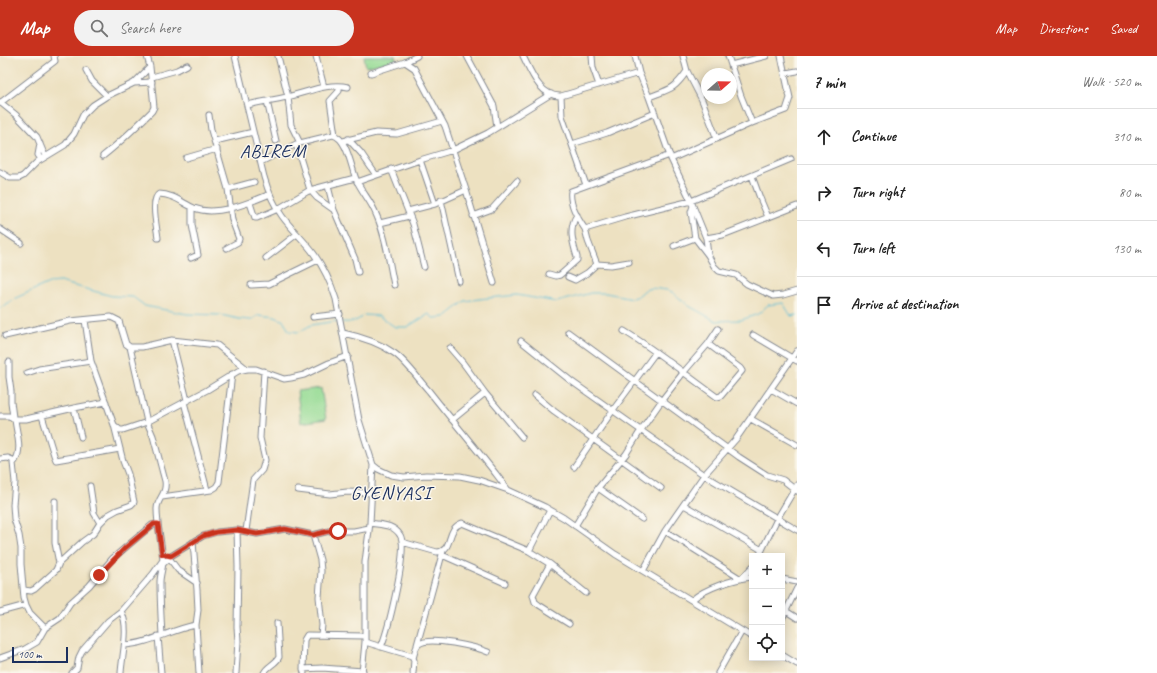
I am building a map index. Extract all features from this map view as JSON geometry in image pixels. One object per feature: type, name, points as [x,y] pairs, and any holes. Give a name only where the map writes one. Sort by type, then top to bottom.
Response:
[{"type":"street","points":[[43,157],[40,143],[32,132],[0,102],[55,61],[54,56]]},
{"type":"street","points":[[103,156],[118,144],[152,111],[154,107],[152,79],[147,56]]},
{"type":"street","points":[[234,56],[270,194],[278,209],[318,260],[330,282],[341,319],[359,420],[374,465],[365,562],[365,636],[365,642],[363,672],[322,668],[303,671],[304,640],[307,635],[365,636]]},
{"type":"street","points":[[278,56],[288,97],[291,125],[298,144],[310,190],[317,198],[334,210]]},
{"type":"street","points":[[316,56],[324,88]]},
{"type":"street","points":[[467,56],[494,106],[497,127]]},
{"type":"street","points":[[523,56],[536,81],[553,95],[560,106]]},
{"type":"street","points":[[592,56],[593,68],[599,85]]},
{"type":"street","points":[[635,56],[639,73],[671,157],[706,238],[708,255]]},
{"type":"street","points":[[683,56],[687,71],[702,100],[717,138]]},
{"type":"street","points":[[728,56],[752,123]]},
{"type":"street","points":[[731,65],[766,56]]},
{"type":"street","points":[[597,264],[585,229],[577,215],[570,196],[573,190],[671,157],[786,110],[790,98],[786,73],[781,56]]},
{"type":"street","points":[[371,73],[416,57]]},
{"type":"street","points":[[414,68],[416,57]]},
{"type":"street","points":[[405,62],[414,68],[445,126],[494,283]]},
{"type":"street","points":[[0,172],[10,178],[19,178],[29,171],[43,157],[65,145],[74,134],[83,115],[93,105],[107,96],[134,83],[152,79],[178,70],[186,65]]},
{"type":"street","points":[[134,83],[150,67]]},
{"type":"street","points":[[86,70],[92,81],[107,96]]},
{"type":"street","points":[[649,97],[671,89],[677,85],[687,71]]},
{"type":"street","points":[[786,73],[797,71]]},
{"type":"street","points":[[250,203],[256,218],[278,209],[310,190],[376,175],[453,150],[488,133],[553,95],[561,96],[639,73]]},
{"type":"street","points":[[247,105],[324,88],[339,86],[348,87]]},
{"type":"street","points":[[335,135],[330,101],[339,90],[339,86]]},
{"type":"street","points":[[561,96],[560,106],[562,116],[586,185]]},
{"type":"street","points":[[267,101],[276,142]]},
{"type":"street","points":[[572,144],[607,134],[655,113]]},
{"type":"street","points":[[209,115],[211,130],[228,189],[232,220],[239,240],[226,248]]},
{"type":"street","points":[[345,140],[376,133],[397,134],[442,121]]},
{"type":"street","points":[[215,141],[253,132]]},
{"type":"street","points":[[261,162],[298,144],[335,135],[358,149],[376,175]]},
{"type":"street","points":[[345,140],[356,180],[370,202],[380,223],[394,285]]},
{"type":"street","points":[[186,158],[217,149]]},
{"type":"street","points":[[585,229],[625,217],[685,203],[692,204],[791,159]]},
{"type":"street","points":[[420,160],[436,204]]},
{"type":"street","points":[[391,170],[416,233],[424,267]]},
{"type":"street","points":[[752,176],[768,216]]},
{"type":"street","points":[[474,216],[492,209],[517,181]]},
{"type":"street","points":[[228,189],[254,182]]},
{"type":"street","points":[[328,186],[334,210],[355,259],[358,272]]},
{"type":"street","points":[[380,223],[436,204],[441,200],[466,190]]},
{"type":"street","points":[[158,238],[154,204],[156,196],[159,194],[167,195],[200,210],[209,210],[230,208],[250,203],[270,194]]},
{"type":"street","points":[[441,200],[459,280]]},
{"type":"street","points":[[685,203],[691,212],[697,217]]},
{"type":"street","points":[[692,204],[691,212],[694,238],[708,255],[719,272],[736,275],[747,284],[772,296],[797,292]]},
{"type":"street","points":[[706,238],[723,235],[768,216],[797,206]]},
{"type":"street","points":[[191,258],[198,255],[192,225],[192,207]]},
{"type":"street","points":[[549,274],[556,276],[560,275],[577,260],[573,239],[573,224],[577,215]]},
{"type":"street","points":[[0,229],[21,243]]},
{"type":"street","points":[[266,258],[297,234]]},
{"type":"street","points":[[674,246],[694,238]]},
{"type":"street","points":[[251,285],[269,284],[318,260]]},
{"type":"street","points":[[568,277],[575,280],[597,264],[611,265],[629,262]]},
{"type":"street","points":[[5,336],[51,325],[111,317],[117,319],[121,324],[126,344],[130,347],[147,422],[157,449],[166,481],[166,487],[157,507],[163,559],[160,581],[161,673]]},
{"type":"street","points":[[313,318],[341,319]]},
{"type":"street","points":[[24,590],[32,591],[35,589],[56,570],[59,563],[93,534],[100,523],[116,510],[131,505],[134,502],[128,474],[123,461],[114,425],[91,361],[84,320]]},
{"type":"street","points":[[574,526],[598,488],[621,460],[662,400],[708,344],[718,329]]},
{"type":"street","points":[[568,332],[727,449],[767,475],[783,480],[796,488],[777,519],[760,553]]},
{"type":"street","points":[[624,332],[656,352],[717,397],[723,394],[742,371],[708,344]]},
{"type":"street","points":[[343,333],[372,341],[382,345],[396,354],[452,420],[508,490]]},
{"type":"street","points":[[753,335],[795,360]]},
{"type":"street","points":[[130,347],[142,347],[172,340],[217,345],[247,369]]},
{"type":"street","points":[[172,340],[185,401],[207,490]]},
{"type":"street","points":[[521,341],[565,376],[704,475],[797,530]]},
{"type":"street","points":[[450,348],[522,437]]},
{"type":"street","points":[[644,571],[665,532],[704,475],[751,419],[771,389],[795,360],[797,351]]},
{"type":"street","points":[[574,468],[613,410],[656,352]]},
{"type":"street","points":[[114,425],[120,430],[123,430],[147,422],[207,390],[238,371],[247,369],[264,371],[284,378],[291,378],[304,375],[348,356]]},
{"type":"street","points":[[27,373],[39,369],[91,361]]},
{"type":"street","points":[[9,362],[11,402],[19,447],[18,456],[13,463],[15,482],[13,505],[14,519],[21,548],[21,564],[26,605],[30,613],[45,628]]},
{"type":"street","points":[[246,532],[253,480],[262,470],[265,460],[260,438],[264,371]]},
{"type":"street","points":[[162,497],[214,489],[219,482],[232,374]]},
{"type":"street","points":[[771,389],[797,404]]},
{"type":"street","points":[[452,420],[485,393]]},
{"type":"street","points":[[535,395],[554,411],[661,488]]},
{"type":"street","points":[[0,416],[14,418],[42,416],[106,402]]},
{"type":"street","points":[[74,408],[81,437]]},
{"type":"street","points":[[42,416],[56,460],[120,449]]},
{"type":"street","points":[[751,419],[797,445]]},
{"type":"street","points":[[0,459],[8,458],[15,461]]},
{"type":"street","points":[[374,465],[378,469],[391,475],[404,477],[426,475],[460,476],[508,490],[550,510],[615,554],[749,635]]},
{"type":"street","points":[[90,486],[94,513],[100,523]]},
{"type":"street","points":[[598,488],[642,518]]},
{"type":"street","points":[[298,490],[330,494],[347,492],[372,493]]},
{"type":"street","points":[[55,501],[55,543],[59,563]]},
{"type":"street","points":[[684,505],[762,550]]},
{"type":"street","points":[[529,551],[550,510]]},
{"type":"street","points":[[413,673],[413,658],[443,553],[453,530],[456,526],[462,523],[529,551],[550,564],[586,593]]},
{"type":"street","points":[[0,658],[37,642],[45,628],[60,618],[70,603],[89,586],[112,560],[152,525],[158,524]]},
{"type":"street","points":[[72,673],[77,671],[79,657],[82,651],[108,622],[121,611],[163,559],[170,557],[210,533],[237,530],[257,534],[285,529],[313,535],[329,531],[354,531],[369,526],[392,527],[400,534],[403,551],[381,647]]},
{"type":"street","points":[[236,673],[238,641],[237,530]]},
{"type":"street","points":[[665,532],[742,578]]},
{"type":"street","points":[[313,535],[320,560],[321,571],[319,597],[322,625],[321,635]]},
{"type":"street","points":[[193,542],[197,583],[198,610],[196,625],[199,673]]},
{"type":"street","points":[[402,542],[443,553],[504,583]]},
{"type":"street","points":[[163,559],[170,557]]},
{"type":"street","points":[[170,557],[178,570],[197,583]]},
{"type":"street","points":[[550,564],[533,595],[534,599],[539,606],[569,624]]},
{"type":"street","points":[[742,578],[749,571]]},
{"type":"street","points":[[692,600],[697,595],[711,589],[742,578],[749,577]]},
{"type":"street","points":[[785,580],[797,582]]},
{"type":"street","points":[[797,588],[786,611],[797,618]]},
{"type":"street","points":[[0,612],[26,605]]},
{"type":"street","points":[[121,611],[124,619],[125,644],[121,673]]},
{"type":"street","points":[[264,673],[265,670],[280,657],[277,623]]},
{"type":"street","points":[[125,644],[139,643],[160,635],[196,625]]},
{"type":"street","points":[[718,673],[742,631]]},
{"type":"street","points":[[417,645],[421,642],[434,641],[488,652]]},
{"type":"street","points":[[365,642],[398,653],[408,654],[413,658]]},
{"type":"street","points":[[785,657],[797,664]]},
{"type":"green space","points":[[364,56],[395,56],[396,60],[366,67]]},
{"type":"green space","points":[[321,388],[326,419],[301,423],[297,391]]},
{"type":"waterway","points":[[0,308],[18,297],[49,283],[60,282],[112,296],[133,297],[145,306],[187,314],[221,315],[251,320],[259,315],[275,317],[284,321],[289,331],[299,332],[311,325],[337,321]]},
{"type":"waterway","points":[[342,322],[354,321],[364,315],[379,316],[395,327],[407,327],[429,314],[433,318],[445,317],[465,301],[517,295],[557,302],[591,293],[606,293],[632,298],[651,288],[672,292],[689,306],[716,321],[741,320],[758,314],[768,305],[783,303],[791,316],[797,315]]},
{"type":"district","name":"ABIREM","points":[[273,150]]},
{"type":"district","name":"GYENYASI","points":[[391,492]]},
{"type":"route","points":[[99,575],[112,560],[154,524],[158,524],[162,554],[171,556],[203,536],[210,533],[228,530],[263,534],[288,529],[313,535],[329,531],[338,531]]}]
